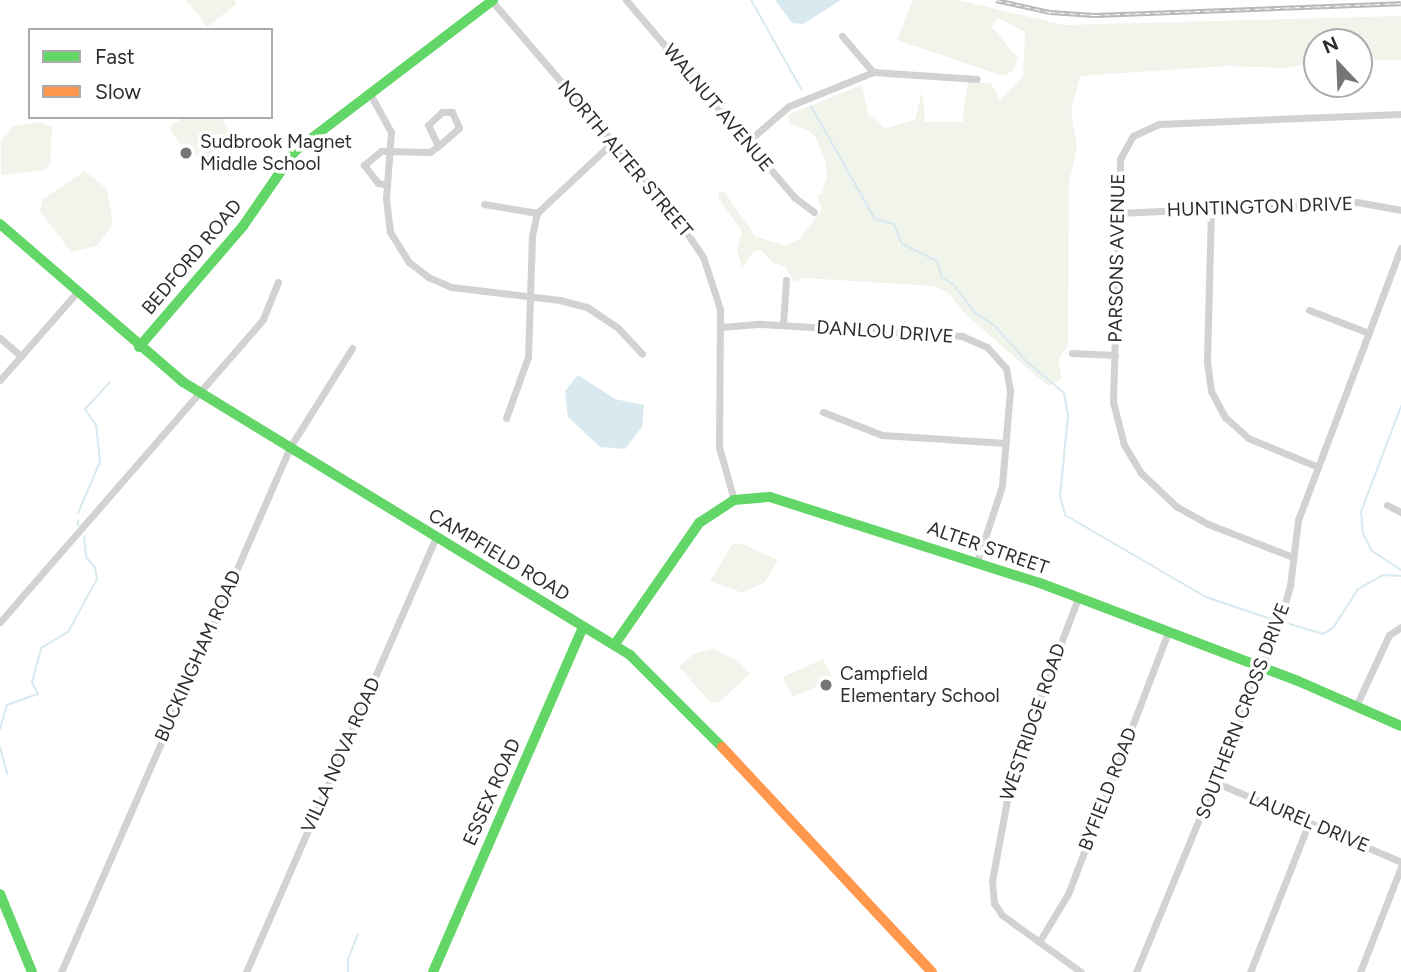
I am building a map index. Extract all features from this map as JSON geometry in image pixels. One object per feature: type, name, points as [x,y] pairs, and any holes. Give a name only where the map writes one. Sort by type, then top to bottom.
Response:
[{"type":"street","name":"BEDFORD ROAD","points":[[139,348],[243,226],[286,161],[492,0]]},
{"type":"street","name":"NORTH ALTER STREET","points":[[492,0],[695,241],[716,291],[722,327],[719,447],[734,500]]},
{"type":"street","name":"WALNUT AVENUE","points":[[626,0],[794,197],[814,212]]},
{"type":"street","points":[[842,36],[873,72]]},
{"type":"street","points":[[747,142],[789,106],[873,72],[977,79]]},
{"type":"street","points":[[370,94],[387,120],[391,151],[387,185],[390,232],[418,271],[452,287],[531,296],[587,307],[618,328],[642,354]]},
{"type":"street","points":[[387,185],[378,183],[364,165],[381,151],[424,153],[438,146],[459,128],[452,112],[442,112],[428,125],[438,146]]},
{"type":"street","name":"PARSONS AVENUE","points":[[1293,557],[1192,516],[1152,486],[1132,460],[1118,429],[1115,355],[1122,151],[1133,136],[1151,125],[1401,114]]},
{"type":"street","points":[[506,418],[526,368],[531,296],[531,236],[537,213],[613,142]]},
{"type":"street","name":"HUNTINGTON DRIVE","points":[[1118,213],[1369,202],[1401,210]]},
{"type":"street","points":[[484,204],[537,213]]},
{"type":"street","points":[[1211,208],[1207,362],[1214,397],[1225,417],[1248,438],[1318,467]]},
{"type":"street","name":"CAMPFIELD ROAD","points":[[0,224],[139,348],[201,393],[436,538],[615,644],[662,683],[932,972]]},
{"type":"street","name":"SOUTHERN CROSS DRIVE","points":[[1136,972],[1217,783],[1278,627],[1298,520],[1401,248]]},
{"type":"street","points":[[783,325],[786,280]]},
{"type":"street","points":[[0,622],[201,393],[269,311],[278,282]]},
{"type":"street","points":[[0,380],[77,292]]},
{"type":"street","points":[[1309,310],[1369,333]]},
{"type":"street","name":"DANLOU DRIVE","points":[[722,327],[783,325],[962,336],[979,342],[1009,375],[1002,486],[977,562]]},
{"type":"street","points":[[0,338],[21,356]]},
{"type":"street","name":"BUCKINGHAM ROAD","points":[[61,972],[290,447],[352,348]]},
{"type":"street","points":[[1072,353],[1115,355]]},
{"type":"street","points":[[823,412],[882,435],[1006,443]]},
{"type":"street","name":"ALTER STREET","points":[[615,644],[699,523],[734,500],[758,496],[783,500],[977,562],[1262,667],[1401,726]]},
{"type":"street","points":[[1387,505],[1401,512]]},
{"type":"street","name":"VILLA NOVA ROAD","points":[[246,972],[436,538]]},
{"type":"street","name":"WESTRIDGE ROAD","points":[[1077,598],[1012,773],[993,870],[992,895],[997,909],[1081,972]]},
{"type":"street","name":"ESSEX ROAD","points":[[433,972],[583,627]]},
{"type":"street","points":[[1356,706],[1389,635],[1401,627]]},
{"type":"street","name":"BYFIELD ROAD","points":[[1039,942],[1068,894],[1168,632]]},
{"type":"street","name":"LAUREL DRIVE","points":[[1217,783],[1401,864]]},
{"type":"street","points":[[1250,972],[1309,822]]},
{"type":"street","points":[[1360,972],[1401,864]]},
{"type":"street","points":[[0,894],[32,972]]},
{"type":"shaded area","points":[[186,0],[234,0],[237,4],[207,27]]},
{"type":"shaded area","points":[[775,0],[841,0],[803,24],[792,23]]},
{"type":"shaded area","points":[[913,0],[958,0],[1064,25],[1401,16],[1401,60],[1373,60],[1373,28],[1303,28],[1303,65],[1286,68],[1226,66],[1080,76],[1071,111],[1077,148],[1069,182],[1068,345],[1058,361],[1062,379],[1048,386],[965,314],[950,294],[934,286],[803,278],[794,282],[785,267],[772,262],[761,250],[753,252],[742,268],[737,249],[742,232],[718,197],[719,192],[724,191],[755,236],[785,246],[799,239],[822,210],[817,197],[822,193],[827,176],[825,159],[816,138],[808,130],[789,124],[788,115],[862,85],[868,114],[885,128],[915,120],[922,91],[925,122],[962,122],[968,82],[991,83],[1000,100],[1023,76],[1025,32],[998,18],[992,27],[1018,58],[1013,71],[1003,76],[897,40]]},
{"type":"shaded area","points":[[181,119],[222,119],[236,144],[215,157],[196,155],[179,143],[169,127]]},
{"type":"shaded area","points":[[38,122],[52,127],[50,164],[45,170],[1,175],[1,141],[14,126]]},
{"type":"shaded area","points":[[85,171],[107,189],[113,224],[97,246],[71,252],[40,211],[43,199]]},
{"type":"shaded area","points":[[578,375],[615,399],[644,405],[642,427],[625,449],[600,447],[568,417],[565,391]]},
{"type":"shaded area","points":[[740,543],[778,560],[765,582],[743,593],[710,581],[732,545]]},
{"type":"shaded area","points":[[714,649],[738,661],[750,674],[719,702],[711,703],[679,667],[693,654]]},
{"type":"shaded area","points":[[823,659],[833,679],[793,697],[783,677]]},
{"type":"waterway","points":[[751,0],[802,90]]},
{"type":"waterway","points":[[811,106],[875,219],[894,224],[902,244],[937,261],[942,277],[954,285],[975,313],[995,326],[1027,362],[1064,393],[1068,415],[1060,496],[1065,515],[1206,597],[1277,621]]},
{"type":"waterway","points":[[78,513],[100,462],[96,425],[85,409],[110,382]]},
{"type":"waterway","points":[[1401,406],[1361,512],[1363,534],[1372,551],[1401,570]]},
{"type":"waterway","points":[[0,729],[7,705],[38,694],[32,682],[41,648],[68,632],[97,579],[95,568],[86,557],[84,536]]},
{"type":"waterway","points":[[1283,622],[1323,634],[1333,628],[1358,589],[1383,575],[1401,576]]},
{"type":"waterway","points":[[0,747],[7,774]]},
{"type":"waterway","points":[[348,972],[348,959],[358,934]]},
{"type":"railway","points":[[996,0],[1050,12],[1095,15],[1401,3]]},
{"type":"traffic: fast","points":[[139,347],[243,226],[295,151],[493,0]]},
{"type":"traffic: fast","points":[[0,224],[183,382],[630,655],[722,747]]},
{"type":"traffic: fast","points":[[615,644],[699,523],[734,500],[770,497],[1040,583],[1298,681],[1401,726]]},
{"type":"traffic: fast","points":[[433,972],[583,627]]},
{"type":"traffic: fast","points":[[0,894],[32,972]]},
{"type":"traffic: slow","points":[[722,747],[932,972]]},
{"type":"place","name":"Sudbrook Magnet Middle School","points":[[186,153]]},
{"type":"place","name":"Campfield Elementary School","points":[[826,685]]}]
